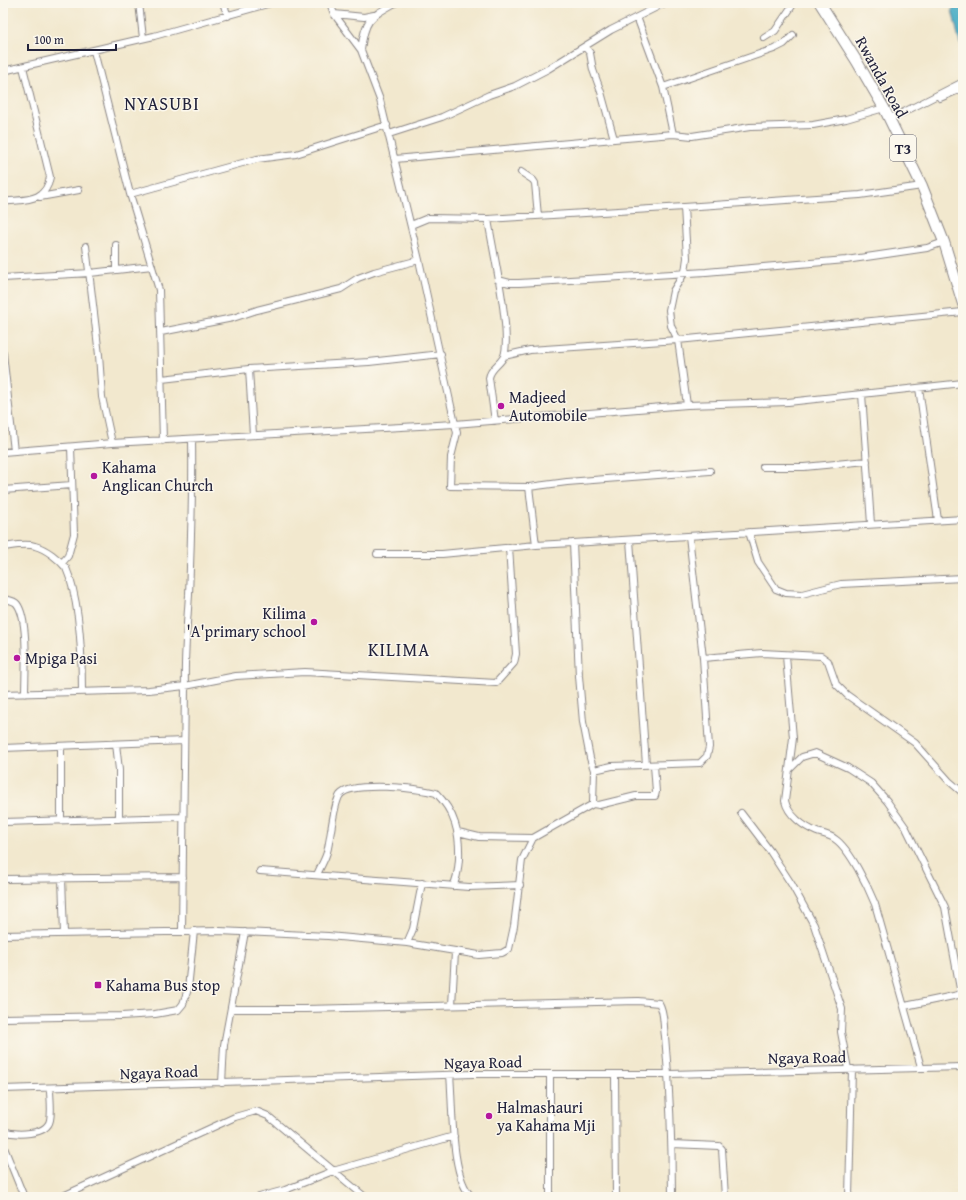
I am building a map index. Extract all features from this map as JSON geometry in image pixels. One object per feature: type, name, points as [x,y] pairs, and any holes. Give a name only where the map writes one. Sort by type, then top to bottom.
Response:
[{"type":"highway","name":"Rwanda Road","points":[[820,3],[884,108],[922,186],[944,242],[963,304]]},
{"type":"street","points":[[139,3],[143,38]]},
{"type":"street","points":[[223,3],[228,16]]},
{"type":"street","points":[[3,71],[94,51],[272,3]]},
{"type":"street","points":[[330,3],[334,14],[361,50],[380,100],[387,125],[411,224],[457,433],[451,457],[450,486],[529,487],[567,482],[710,471]]},
{"type":"street","points":[[334,14],[364,18],[374,16],[395,3]]},
{"type":"street","points":[[389,134],[442,118],[469,104],[515,86],[585,47],[611,30],[665,3]]},
{"type":"street","points":[[764,38],[775,31],[794,3]]},
{"type":"street","points":[[361,50],[364,30],[374,16]]},
{"type":"street","points":[[637,17],[663,86],[673,134]]},
{"type":"street","points":[[663,86],[774,49],[784,44],[793,35]]},
{"type":"street","points":[[585,47],[590,53],[593,70],[614,138]]},
{"type":"street","points":[[94,51],[130,194],[159,290],[163,441]]},
{"type":"street","points":[[23,67],[50,177],[46,189],[38,197]]},
{"type":"street","points":[[889,118],[936,97],[963,82]]},
{"type":"street","points":[[936,97],[941,98],[963,88]]},
{"type":"street","points":[[395,159],[614,138],[673,134],[692,136],[750,127],[793,126],[828,123],[846,120],[884,108]]},
{"type":"street","points":[[130,194],[257,159],[296,154],[387,125]]},
{"type":"street","points":[[521,172],[535,183],[538,216]]},
{"type":"street","points":[[411,224],[428,218],[488,219],[684,207],[860,195],[922,186]]},
{"type":"street","points":[[3,202],[79,190]]},
{"type":"street","points":[[684,207],[687,249],[685,272],[674,287],[669,306],[671,326],[678,340],[687,405]]},
{"type":"street","points":[[488,219],[506,335],[504,356]]},
{"type":"street","points":[[498,280],[510,283],[519,283],[846,260],[927,248],[944,242]]},
{"type":"street","points":[[116,245],[116,270]]},
{"type":"street","points":[[86,246],[102,397],[112,443]]},
{"type":"street","points":[[161,332],[233,318],[257,310],[340,289],[358,278],[374,272],[419,260]]},
{"type":"street","points":[[3,278],[90,273],[152,266]]},
{"type":"street","points":[[494,421],[489,373],[504,356],[530,350],[678,340],[963,312]]},
{"type":"street","points":[[3,353],[14,451]]},
{"type":"street","points":[[162,378],[249,369],[369,362],[440,354]]},
{"type":"street","points":[[249,369],[254,436]]},
{"type":"street","points":[[3,452],[112,443],[455,424],[687,405],[788,402],[963,383]]},
{"type":"street","points":[[919,388],[938,520]]},
{"type":"street","points":[[862,394],[871,524]]},
{"type":"street","points":[[182,931],[182,817],[185,686],[184,658],[193,508],[192,439]]},
{"type":"street","points":[[62,563],[68,556],[74,534],[71,447]]},
{"type":"street","points":[[763,467],[804,467],[867,462]]},
{"type":"street","points":[[3,490],[72,485]]},
{"type":"street","points":[[529,487],[536,545]]},
{"type":"street","points":[[377,554],[442,554],[536,545],[573,544],[963,519]]},
{"type":"street","points":[[749,532],[758,562],[776,589],[786,593],[802,594],[840,584],[963,578]]},
{"type":"street","points":[[594,770],[612,766],[700,763],[707,756],[709,747],[703,658],[689,536]]},
{"type":"street","points":[[630,540],[646,765]]},
{"type":"street","points":[[573,544],[583,722],[590,758],[594,770],[593,804]]},
{"type":"street","points":[[3,547],[34,546],[45,550],[62,563],[68,573],[75,605],[81,654],[82,692]]},
{"type":"street","points":[[3,694],[149,690],[185,686],[236,676],[305,672],[496,683],[514,664],[516,654],[509,548]]},
{"type":"street","points":[[3,600],[14,601],[18,604],[24,623],[26,657],[25,694]]},
{"type":"street","points":[[703,658],[762,653],[786,656],[821,656],[828,661],[836,684],[847,695],[916,743],[948,781],[963,793]]},
{"type":"street","points":[[786,656],[793,738],[785,801],[786,808],[798,821],[815,831],[835,839],[856,866],[867,885],[874,904],[921,1067]]},
{"type":"street","points":[[3,748],[184,741]]},
{"type":"street","points":[[116,744],[119,770],[119,819]]},
{"type":"street","points":[[61,746],[61,821]]},
{"type":"street","points":[[790,769],[805,755],[815,753],[848,768],[871,784],[887,801],[906,828],[945,907],[962,994],[904,1006]]},
{"type":"street","points":[[458,832],[479,838],[533,838],[593,804],[599,805],[636,796],[655,796],[654,765]]},
{"type":"street","points":[[317,875],[326,854],[337,802],[341,794],[347,790],[388,786],[436,793],[452,814],[458,832],[457,879],[453,886]]},
{"type":"street","points":[[741,814],[770,851],[792,885],[814,925],[842,1009],[841,1032],[850,1069],[849,1197]]},
{"type":"street","points":[[3,822],[182,817]]},
{"type":"street","points":[[3,935],[182,931],[245,932],[328,936],[407,943],[455,952],[492,955],[502,953],[509,949],[518,909],[522,860],[533,838]]},
{"type":"street","points":[[260,871],[453,886],[490,887],[520,885]]},
{"type":"street","points":[[3,879],[183,877]]},
{"type":"street","points":[[62,878],[64,934]]},
{"type":"street","points":[[407,943],[415,919],[422,883]]},
{"type":"street","points":[[3,1018],[121,1016],[178,1010],[183,1004],[188,989],[194,931]]},
{"type":"street","points":[[222,1083],[224,1045],[245,932]]},
{"type":"street","points":[[452,1005],[455,952]]},
{"type":"street","points":[[231,1009],[305,1009],[638,1001],[660,1003],[664,1014],[669,1074],[672,1144],[672,1197]]},
{"type":"street","name":"Ngaya Road","points":[[3,1089],[50,1089],[450,1075],[669,1074],[963,1067]]},
{"type":"street","points":[[550,1074],[550,1197]]},
{"type":"street","points":[[615,1074],[616,1197]]},
{"type":"street","points":[[450,1075],[457,1160],[464,1188],[472,1197]]},
{"type":"street","points":[[3,1131],[12,1134],[28,1133],[35,1132],[48,1125],[50,1120],[50,1089]]},
{"type":"street","points":[[61,1197],[235,1117],[256,1111],[268,1116],[365,1197]]},
{"type":"street","points":[[259,1197],[285,1190],[333,1171],[454,1136]]},
{"type":"street","points":[[672,1144],[719,1146],[722,1149],[725,1197]]},
{"type":"street","points":[[3,1145],[24,1197]]},
{"type":"water","points":[[956,3],[963,3],[963,47],[960,44],[952,10]]},
{"type":"place","name":"Madjeed Automobile","points":[[501,406]]},
{"type":"place","name":"Kahama Anglican Church","points":[[94,476]]},
{"type":"place","name":"Kilima 'A'primary school","points":[[314,622]]},
{"type":"place","name":"Mpiga Pasi","points":[[17,658]]},
{"type":"place","name":"Kahama Bus stop","points":[[98,985]]},
{"type":"place","name":"Halmashauri ya Kahama Mji","points":[[489,1116]]},
{"type":"district","name":"NYASUBI","points":[[162,103]]},
{"type":"district","name":"KILIMA","points":[[399,649]]}]
